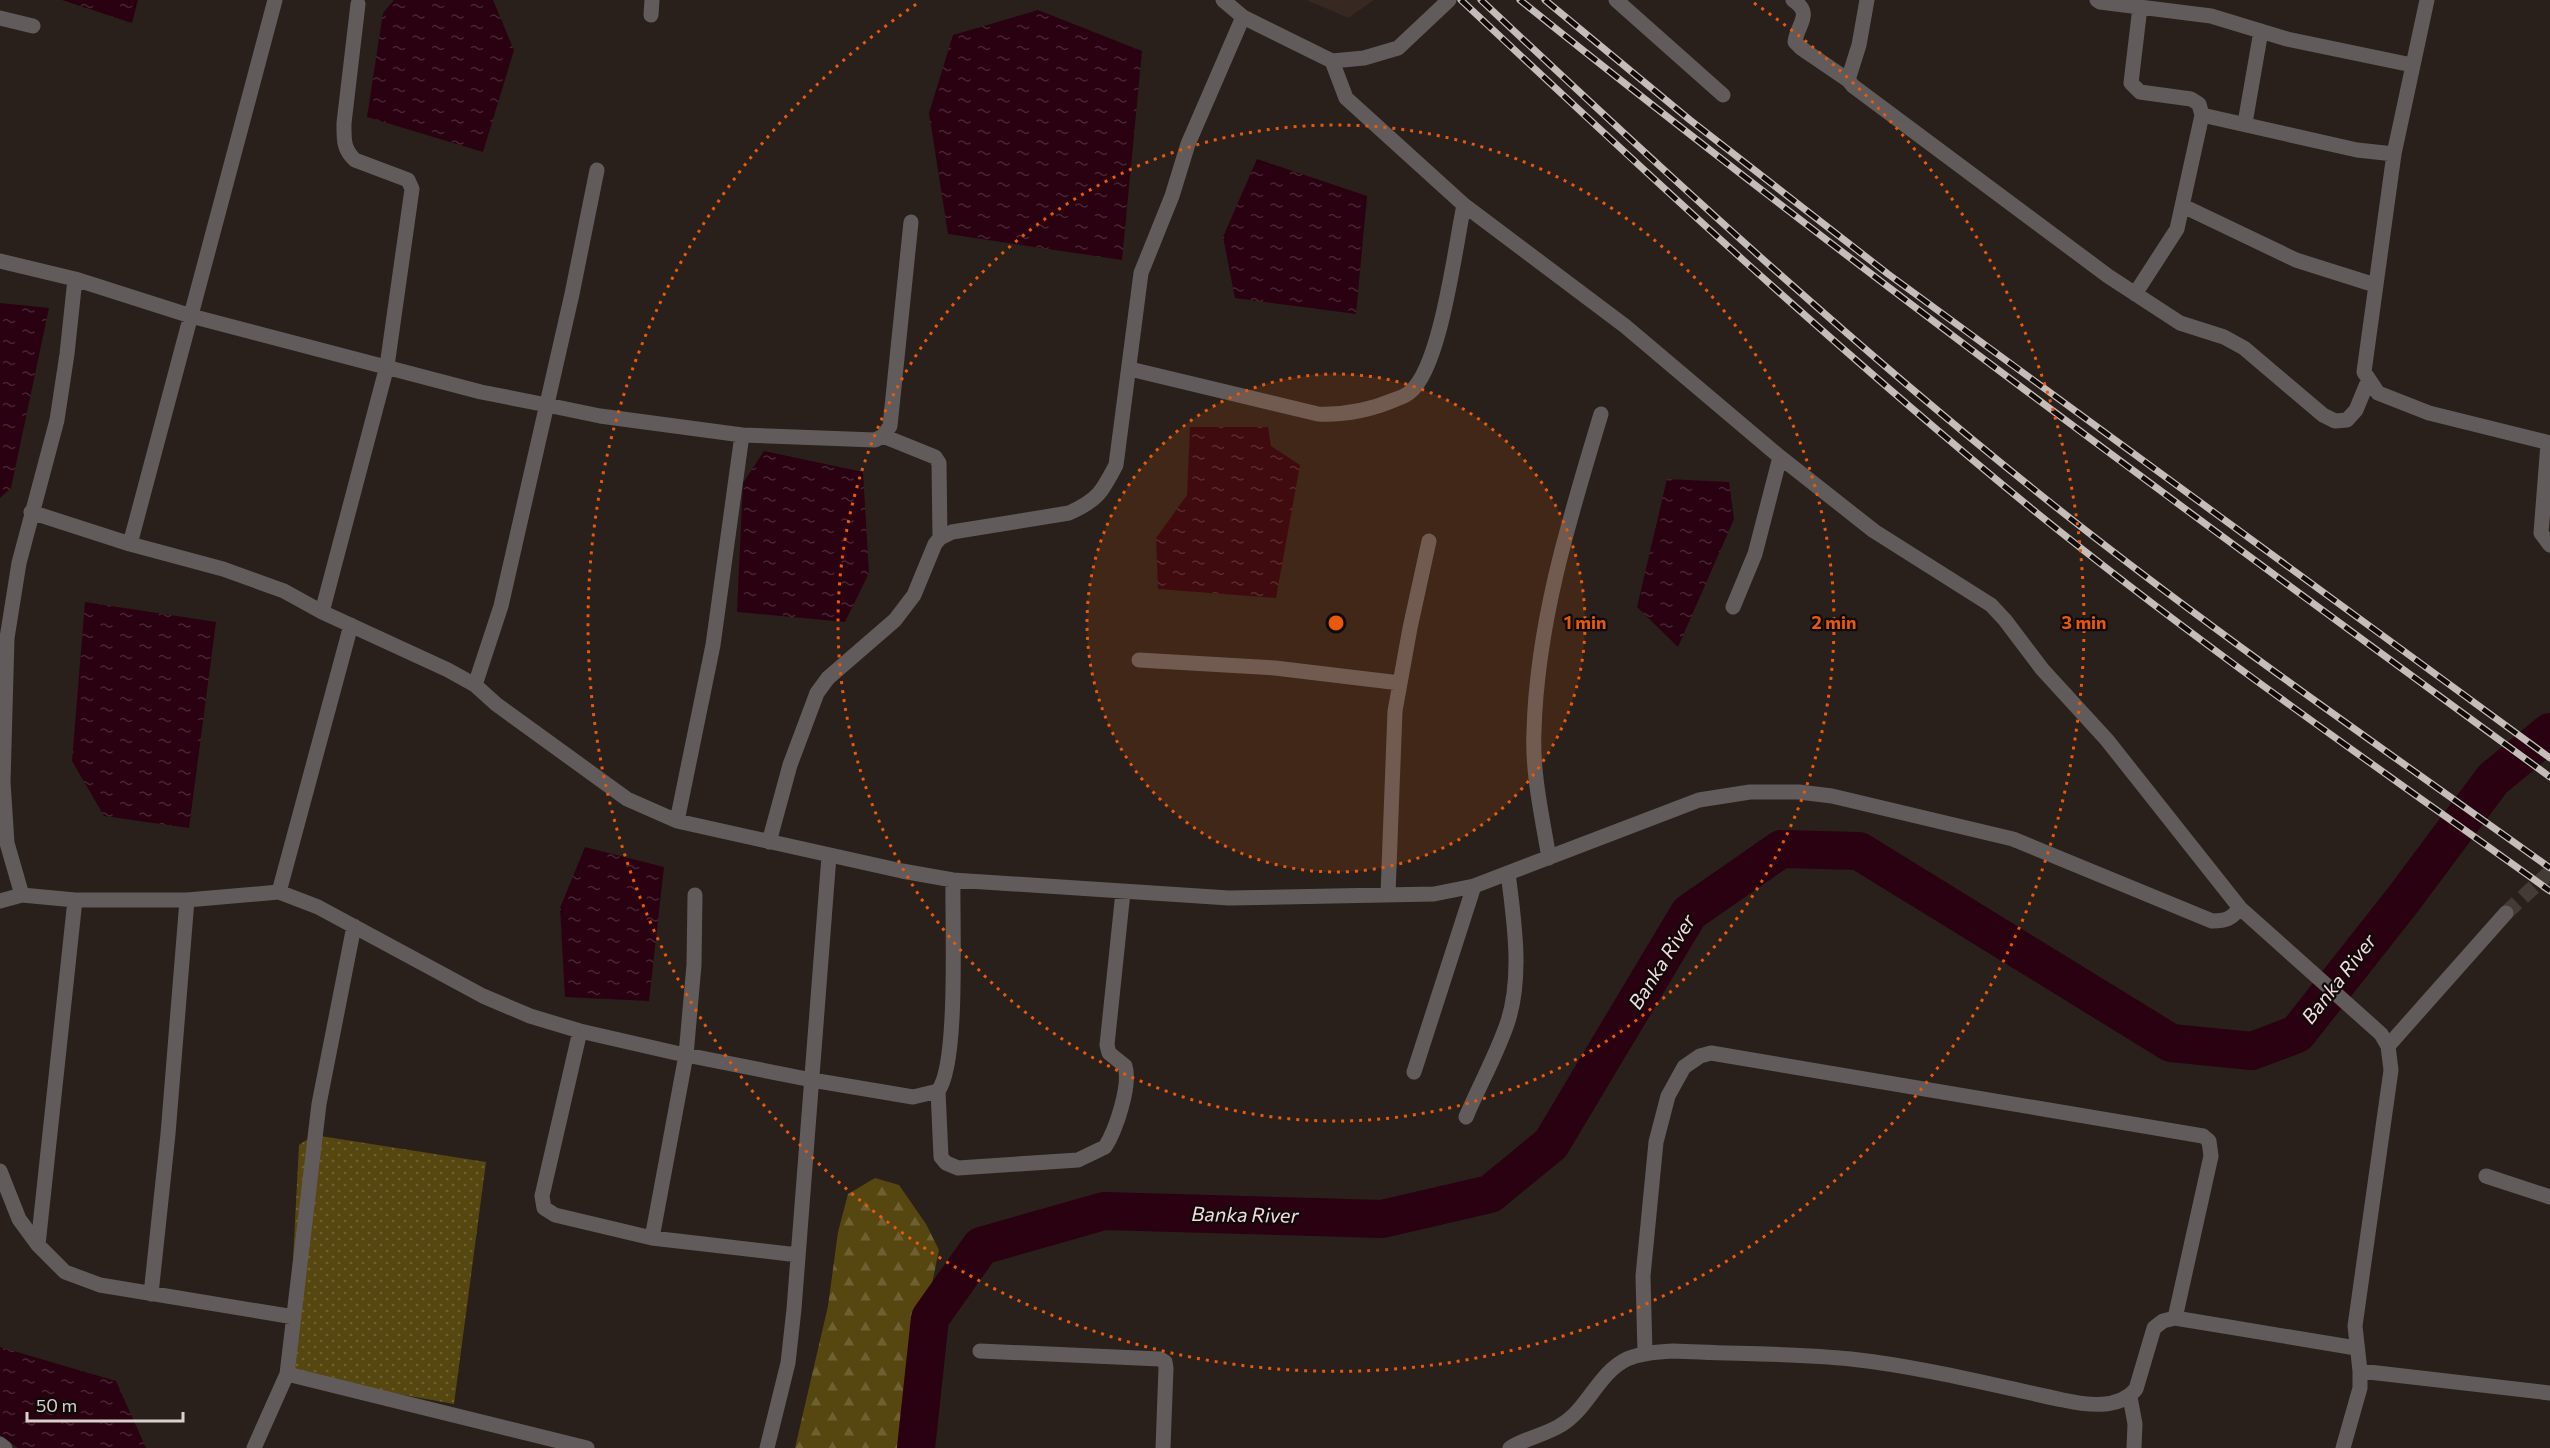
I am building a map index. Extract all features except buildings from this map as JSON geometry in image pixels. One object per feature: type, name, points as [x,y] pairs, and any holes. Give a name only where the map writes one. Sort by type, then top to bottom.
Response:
[{"type":"street","points":[[130,544],[275,0]]},
{"type":"street","points":[[1223,0],[1243,16],[1332,61],[1364,58],[1398,48],[1449,0]]},
{"type":"street","points":[[1616,0],[1723,94]]},
{"type":"street","points":[[1793,0],[1801,5],[1803,12],[1803,21],[1796,33],[1795,42],[1801,48],[1848,80],[2070,248],[2135,294],[2180,323],[2224,337],[2244,348],[2323,415],[2335,421],[2347,420],[2356,410],[2368,381]]},
{"type":"street","points":[[1848,80],[1863,29],[1868,0]]},
{"type":"street","points":[[2097,0],[2211,16],[2287,39],[2412,65]]},
{"type":"street","points":[[2427,0],[2394,154],[2364,372],[2378,393],[2429,413],[2549,443],[2541,533],[2550,545]]},
{"type":"street","points":[[322,612],[387,366],[412,189],[408,180],[355,160],[348,154],[344,143],[344,123],[358,4]]},
{"type":"street","points":[[2135,294],[2172,240],[2183,206],[2202,115],[2199,104],[2191,99],[2140,92],[2131,83],[2140,7]]},
{"type":"street","points":[[769,842],[790,765],[817,693],[828,678],[896,620],[914,596],[935,544],[940,538],[952,532],[1069,513],[1086,506],[1102,492],[1116,465],[1141,273],[1172,196],[1188,144],[1243,16]]},
{"type":"street","points":[[0,18],[33,26]]},
{"type":"street","points":[[2245,123],[2261,31]]},
{"type":"street","points":[[1332,61],[1346,98],[1464,205],[1625,326],[1780,458],[1874,531],[1991,606],[2005,620],[2042,669],[2107,740],[2240,908],[2384,1040],[2391,1070],[2355,1326],[2360,1388],[2343,1448]]},
{"type":"street","points":[[2202,115],[2357,150],[2394,154]]},
{"type":"street","points":[[475,685],[501,606],[597,170]]},
{"type":"street","points":[[1130,369],[1318,414],[1342,415],[1373,408],[1409,393],[1422,378],[1435,350],[1464,205]]},
{"type":"street","points":[[2183,206],[2296,261],[2375,285]]},
{"type":"street","points":[[0,261],[75,279],[192,316],[481,392],[600,416],[742,435],[875,440],[883,436],[890,426],[911,222]]},
{"type":"street","points":[[22,895],[7,843],[1,782],[7,638],[19,563],[57,420],[75,279]]},
{"type":"street","points":[[1549,858],[1536,783],[1534,731],[1545,627],[1568,527],[1601,414]]},
{"type":"street","points":[[677,821],[713,645],[742,435]]},
{"type":"street","points":[[883,436],[935,457],[939,463],[940,538]]},
{"type":"street","points":[[1733,607],[1755,554],[1780,458]]},
{"type":"street","points":[[32,512],[130,544],[223,569],[284,591],[322,612],[448,670],[475,685],[496,704],[627,799],[677,821],[828,856],[953,880],[1229,898],[1434,894],[1474,886],[1699,800],[1750,792],[1799,792],[1832,796],[2013,839],[2212,921],[2225,921],[2240,908]]},
{"type":"street","points":[[1388,894],[1395,711],[1429,541]]},
{"type":"street","points":[[279,891],[351,625]]},
{"type":"street","points":[[1139,660],[1275,668],[1400,683]]},
{"type":"street","points":[[767,1448],[788,1363],[828,856]]},
{"type":"street","points":[[1466,1117],[1508,1023],[1516,972],[1515,932],[1508,873]]},
{"type":"street","points":[[0,901],[22,895],[75,900],[187,900],[279,891],[318,907],[483,996],[530,1016],[580,1031],[686,1055],[913,1097],[938,1091],[944,1084],[952,1018],[953,880]]},
{"type":"street","points":[[1414,1072],[1474,886]]},
{"type":"street","points":[[938,1091],[941,1157],[946,1163],[958,1167],[1078,1160],[1105,1147],[1118,1120],[1126,1078],[1125,1066],[1109,1053],[1107,1045],[1124,891]]},
{"type":"street","points":[[652,1238],[686,1055],[694,965],[695,895]]},
{"type":"street","points":[[38,1245],[75,900]]},
{"type":"street","points":[[151,1294],[172,1090],[187,900]]},
{"type":"street","points":[[2384,1040],[2506,913]]},
{"type":"street","points":[[254,1448],[287,1374],[319,1104],[354,926]]},
{"type":"street","points":[[580,1031],[542,1196],[544,1208],[555,1215],[652,1238],[798,1256]]},
{"type":"street","points":[[1645,1353],[1643,1276],[1656,1142],[1668,1096],[1684,1067],[1700,1056],[1711,1053],[2203,1136],[2209,1141],[2211,1156],[2175,1318]]},
{"type":"street","points":[[0,1171],[19,1219],[38,1245],[65,1272],[100,1285],[294,1317]]},
{"type":"street","points":[[2486,1176],[2550,1197]]},
{"type":"street","points":[[1510,1448],[1560,1426],[1578,1412],[1605,1378],[1625,1360],[1645,1353],[1673,1351],[1851,1359],[2097,1404],[2121,1401],[2130,1397],[2136,1389],[2154,1328],[2163,1321],[2175,1318],[2356,1348]]},
{"type":"street","points":[[980,1351],[1160,1359],[1165,1362],[1166,1368],[1163,1448]]},
{"type":"street","points":[[2360,1371],[2550,1393]]},
{"type":"street","points":[[287,1374],[587,1448]]},
{"type":"street","points":[[2130,1397],[2135,1424],[2134,1448]]},
{"type":"street","points":[[0,1444],[5,1448]]},
{"type":"shaded area","points":[[1307,0],[1374,0],[1348,18]]},
{"type":"green space","points":[[314,1135],[486,1162],[454,1404],[287,1374],[299,1145]]},
{"type":"green space","points":[[875,1178],[899,1185],[926,1224],[939,1250],[898,1448],[795,1448],[828,1306],[838,1232],[848,1194]]},
{"type":"water","points":[[62,0],[138,0],[132,23]]},
{"type":"water","points":[[394,0],[493,0],[514,50],[483,152],[367,117],[383,13]]},
{"type":"water","points":[[1038,10],[1142,51],[1122,260],[948,234],[929,113],[953,35]]},
{"type":"water","points":[[1257,159],[1367,196],[1356,314],[1235,298],[1223,237]]},
{"type":"water","points":[[0,303],[49,308],[11,488],[0,498]]},
{"type":"water","points":[[1190,427],[1268,427],[1271,446],[1300,465],[1276,598],[1158,589],[1156,538],[1187,495]]},
{"type":"water","points":[[764,451],[863,472],[869,573],[845,622],[737,612],[743,483]]},
{"type":"water","points":[[1667,479],[1729,482],[1734,519],[1678,647],[1637,607]]},
{"type":"water","points":[[85,602],[216,622],[189,828],[104,816],[72,761]]},
{"type":"water","points":[[585,847],[664,867],[649,1001],[565,997],[560,908]]},
{"type":"water","points":[[0,1347],[116,1381],[146,1448],[18,1448],[0,1435]]},
{"type":"waterway","name":"Banka River","points":[[916,1448],[930,1318],[981,1246],[1104,1211],[1382,1219],[1490,1194],[1551,1144],[1689,913],[1781,849],[1859,851],[2171,1043],[2252,1051],[2297,1034],[2402,901],[2493,779],[2550,732]]},
{"type":"tunnel","points":[[2506,913],[2550,872]]},
{"type":"railway","points":[[1461,0],[1813,323],[2032,509],[2223,656],[2550,891]]},
{"type":"railway","points":[[1481,0],[1759,256],[1901,380],[2047,500],[2170,595],[2550,868]]},
{"type":"railway","points":[[1520,0],[1773,199],[1902,297],[2550,777]]},
{"type":"railway","points":[[1545,0],[1690,120],[1888,274],[2550,758]]}]
